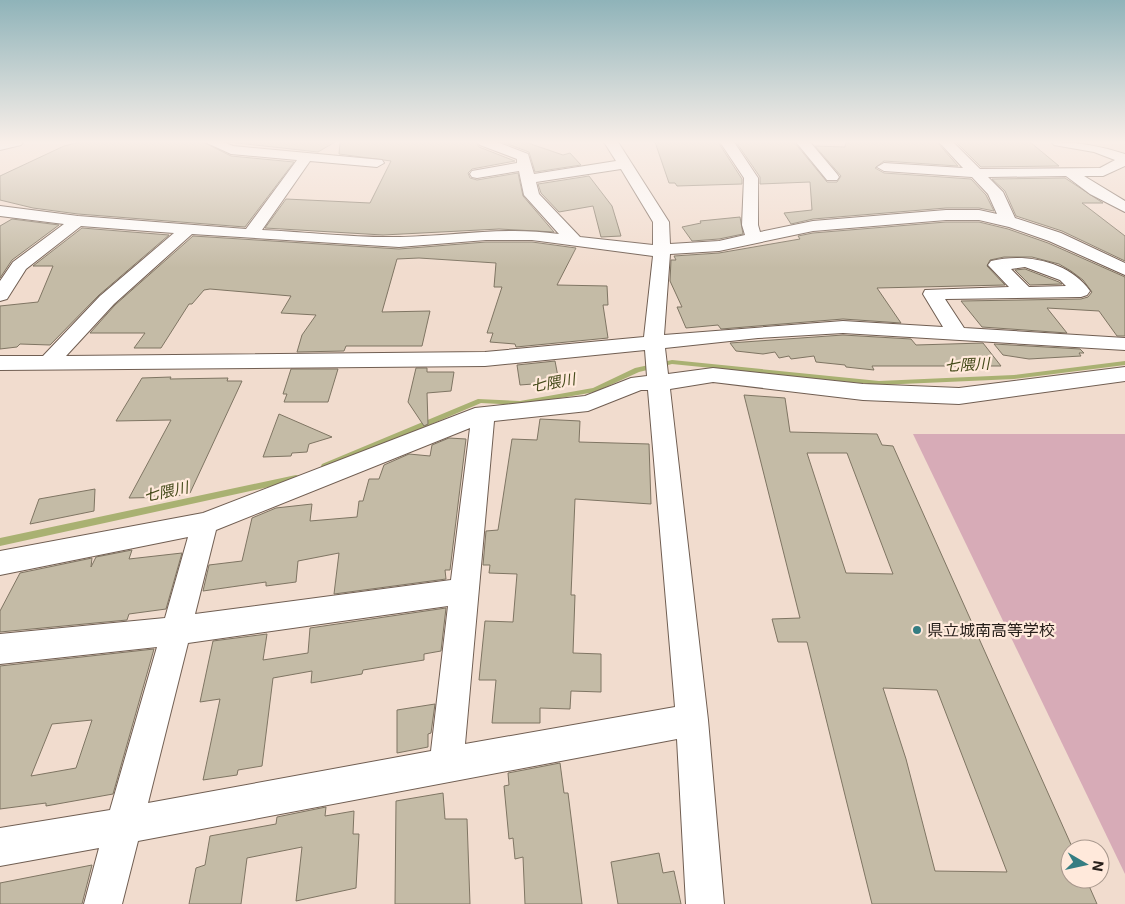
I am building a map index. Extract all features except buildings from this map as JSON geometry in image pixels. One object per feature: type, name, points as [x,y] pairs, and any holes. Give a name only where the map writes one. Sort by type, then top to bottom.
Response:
[{"type":"street","points":[[251,234],[287,184]]},
{"type":"street","points":[[530,184],[532,195],[576,241]]},
{"type":"street","points":[[638,184],[661,222],[662,250],[657,362],[692,720],[705,904]]},
{"type":"street","points":[[751,184],[750,225],[754,238]]},
{"type":"street","points":[[987,184],[995,192],[1008,222]]},
{"type":"street","points":[[1086,184],[1125,207]]},
{"type":"street","points":[[0,211],[78,221],[251,234],[398,242],[486,235],[532,235],[646,251],[719,246],[813,226],[946,215],[979,215],[1008,222],[1055,238],[1125,270]]},
{"type":"street","points":[[0,295],[19,266],[78,221]]},
{"type":"street","points":[[48,363],[107,300],[189,229]]},
{"type":"street","points":[[957,333],[932,294],[1024,292]]},
{"type":"street","points":[[0,562],[205,523],[483,414],[588,403],[638,383],[657,362],[758,332],[844,327],[1125,344]]},
{"type":"street","points":[[0,363],[485,359],[657,362],[713,375],[863,392],[959,396],[1125,374]]},
{"type":"street","points":[[446,765],[483,414]]},
{"type":"street","points":[[103,904],[205,523]]},
{"type":"street","points":[[0,649],[176,631],[464,592]]},
{"type":"street","points":[[0,847],[124,826],[692,720]]},
{"type":"shaded area","points":[[913,434],[1125,434],[1125,874],[1110,843],[1110,839],[1108,839]]},
{"type":"waterway","name":"七隈川","points":[[325,466],[480,401],[520,403],[595,390],[637,370],[672,362],[879,383],[1014,377],[1125,363]]},
{"type":"waterway","name":"七隈川","points":[[0,542],[296,478]]},
{"type":"place","name":"県立城南高等学校","points":[[917,630]]}]
